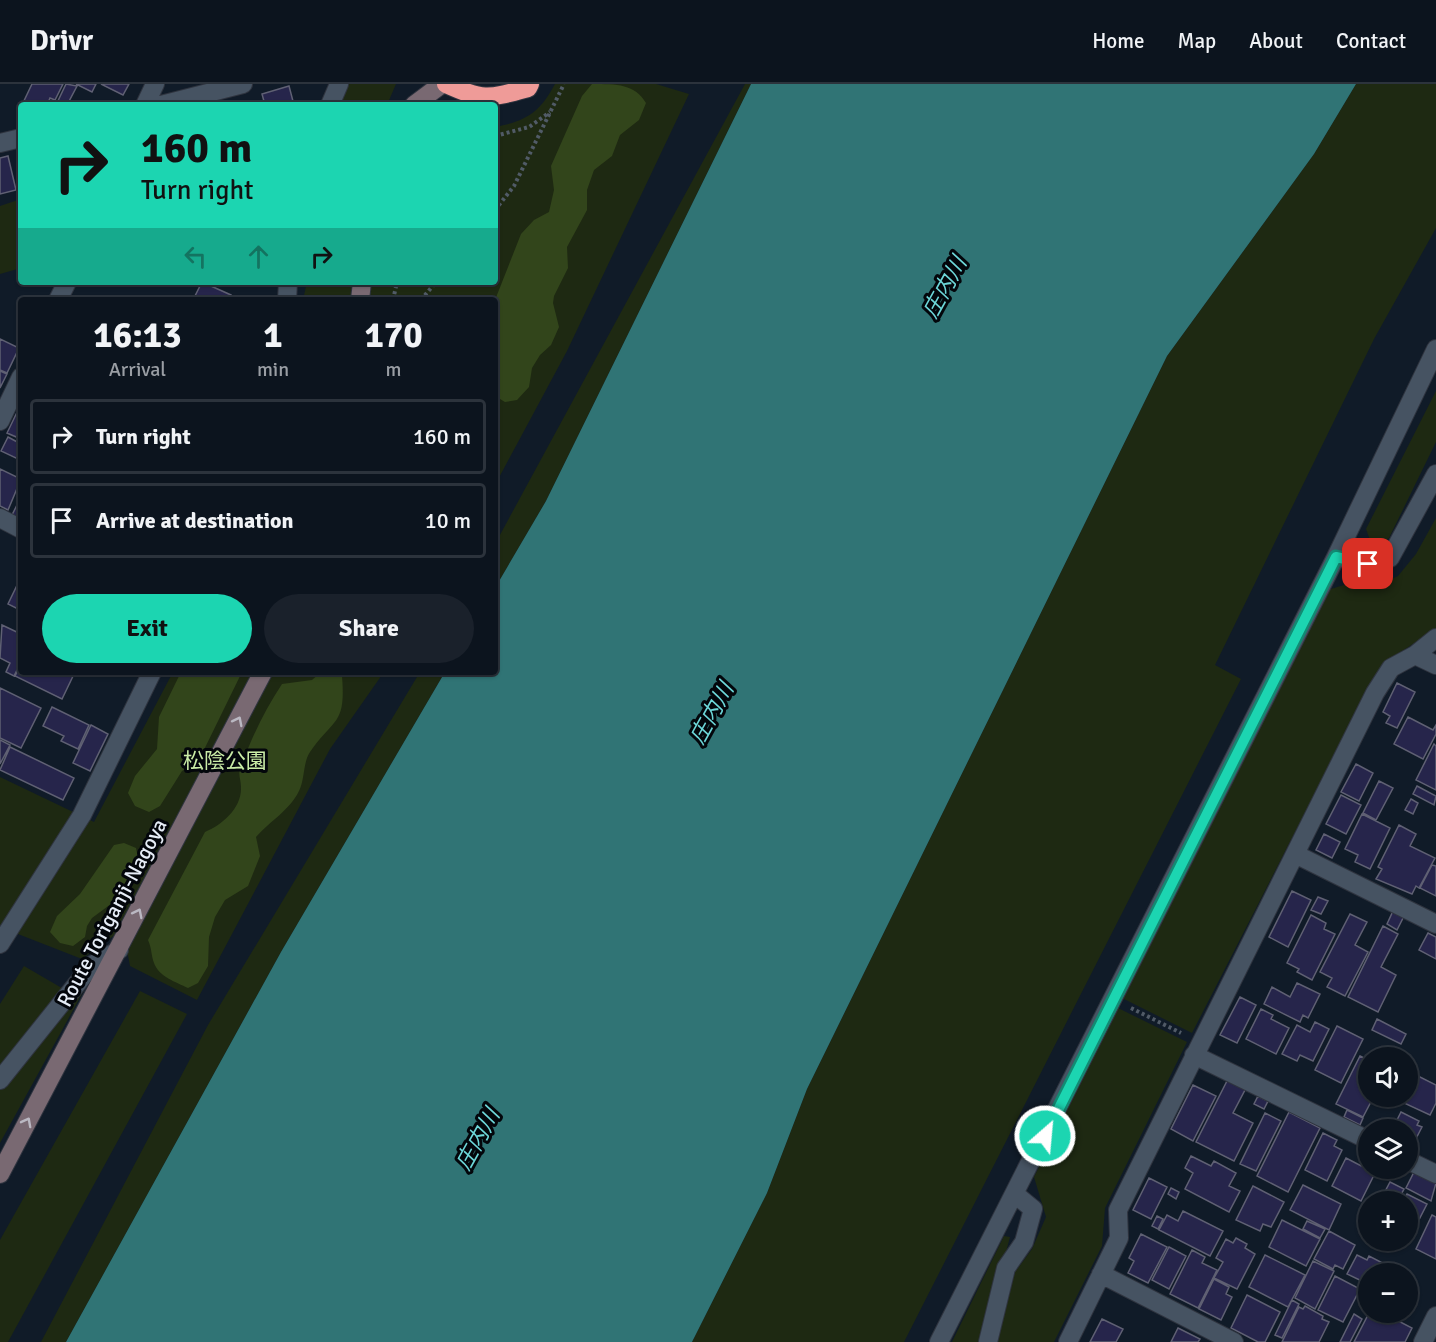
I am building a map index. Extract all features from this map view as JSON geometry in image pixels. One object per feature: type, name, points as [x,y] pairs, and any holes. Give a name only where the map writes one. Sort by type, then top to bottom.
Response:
[{"type":"highway","points":[[444,84],[468,94],[491,98],[528,88],[530,84]]},
{"type":"main road","points":[[418,102],[444,84]]},
{"type":"main road","name":"Route Toriganji-Nagoya","points":[[0,1174],[261,675]]},
{"type":"street","points":[[146,102],[155,84]]},
{"type":"street","points":[[172,102],[243,84]]},
{"type":"street","points":[[331,102],[339,84]]},
{"type":"street","points":[[0,143],[18,139]]},
{"type":"street","points":[[939,1342],[1016,1195],[1336,557],[1436,349]]},
{"type":"street","points":[[0,421],[18,383]]},
{"type":"street","points":[[1336,557],[1368,564],[1390,558],[1436,474]]},
{"type":"street","points":[[0,518],[18,527]]},
{"type":"street","points":[[1068,1342],[1119,1238],[1118,1210],[1375,693],[1391,668],[1415,655],[1436,638]]},
{"type":"street","points":[[1415,655],[1436,665]]},
{"type":"street","points":[[1,940],[82,815],[151,675]]},
{"type":"street","points":[[1295,854],[1436,924]]},
{"type":"street","points":[[0,1080],[92,964],[119,950]]},
{"type":"street","points":[[1198,1048],[1358,1135]]},
{"type":"street","points":[[1418,1165],[1436,1174]]},
{"type":"street","points":[[988,1342],[1006,1269],[1024,1242],[1033,1209],[1016,1195]]},
{"type":"street","points":[[1101,1274],[1234,1342]]},
{"type":"street","points":[[1423,1342],[1436,1317]]},
{"type":"path","points":[[498,206],[514,186],[564,84]]},
{"type":"path","points":[[498,135],[529,127],[550,112]]},
{"type":"path","points":[[424,297],[434,285]]},
{"type":"path","points":[[1114,1000],[1198,1048]]},
{"type":"green space","points":[[346,84],[396,84],[388,102],[342,102]]},
{"type":"green space","points":[[555,84],[656,84],[689,94],[567,351],[498,479],[498,297],[304,297],[306,285],[498,285],[498,126],[516,122],[531,114]]},
{"type":"green space","points":[[745,84],[751,84],[546,501],[498,583],[498,538]]},
{"type":"green space","points":[[1356,84],[1436,84],[1436,228],[1374,339],[1215,665],[1241,679],[904,1342],[692,1342],[767,1193],[807,1089],[1167,356],[1314,154]]},
{"type":"green space","points":[[18,200],[18,269],[0,274],[0,206]]},
{"type":"green space","points":[[1436,391],[1436,442],[1389,538],[1382,543],[1370,540],[1366,529]]},
{"type":"green space","points":[[1436,518],[1436,629],[1396,655],[1376,674],[1192,1033],[1122,998],[1328,590],[1353,582],[1377,586],[1398,576],[1416,554]]},
{"type":"green space","name":"松陰公園","points":[[171,675],[382,675],[330,749],[197,1000],[130,966],[123,929],[82,959],[0,927],[0,777],[94,822]]},
{"type":"green space","points":[[418,675],[443,675],[281,952],[66,1342],[41,1342],[208,1025]]},
{"type":"green space","points":[[24,966],[67,991],[0,1071],[0,1004]]},
{"type":"green space","points":[[94,972],[0,1143],[0,1087]]},
{"type":"green space","points":[[140,991],[187,1014],[8,1342],[0,1342],[0,1240]]},
{"type":"green space","points":[[1118,1008],[1187,1042],[1105,1208],[1102,1246],[1054,1342],[997,1342],[1015,1272],[1032,1249],[1046,1217],[1034,1177]]},
{"type":"green space","points":[[1004,1236],[1010,1237],[982,1342],[952,1342]]},
{"type":"shaded area","points":[[592,84],[609,84],[631,89],[646,103],[639,120],[620,135],[612,156],[594,170],[587,190],[587,210],[567,247],[568,268],[554,296],[553,303],[559,327],[551,345],[540,355],[532,368],[529,387],[517,400],[505,402],[498,398],[498,297],[496,297],[521,234],[534,220],[549,212],[554,190],[551,166],[582,96]]},
{"type":"shaded area","points":[[180,675],[241,675],[199,760],[182,771],[160,806],[149,812],[135,806],[128,793],[135,776],[157,749],[159,717]]},
{"type":"shaded area","points":[[318,675],[343,675],[340,713],[310,752],[301,786],[295,798],[256,837],[260,856],[248,886],[225,900],[215,917],[209,937],[208,966],[198,983],[188,988],[168,978],[156,968],[148,940],[205,832],[218,825],[235,809],[241,787],[240,769],[269,704],[282,684],[312,680]]},
{"type":"shaded area","points":[[124,843],[136,848],[139,863],[119,898],[92,918],[87,926],[85,937],[73,946],[60,943],[50,932],[57,916],[80,894],[114,845]]},
{"type":"water","name":"庄内川","points":[[751,84],[1356,84],[1314,154],[1167,356],[807,1089],[767,1193],[692,1342],[66,1342],[281,952],[443,675],[498,675],[498,583],[546,501]]},
{"type":"building","points":[[32,84],[63,84],[55,100],[50,98],[48,102],[23,102]]},
{"type":"building","points":[[66,84],[77,86],[69,102],[57,102]]},
{"type":"building","points":[[76,84],[96,84],[92,92]]},
{"type":"building","points":[[101,84],[129,84],[123,95]]},
{"type":"building","points":[[289,86],[293,102],[264,102],[262,94]]},
{"type":"building","points":[[8,156],[16,190],[0,194],[0,158]]},
{"type":"building","points":[[200,285],[209,285],[231,295],[230,297],[194,297]]},
{"type":"building","points":[[0,339],[18,348],[18,350],[7,373],[0,370]]},
{"type":"building","points":[[0,371],[7,374],[0,388]]},
{"type":"building","points":[[18,410],[18,438],[7,433]]},
{"type":"building","points":[[8,437],[18,442],[18,459],[1,451]]},
{"type":"building","points":[[0,469],[18,478],[18,486],[8,510],[0,506]]},
{"type":"building","points":[[18,503],[18,520],[11,517]]},
{"type":"building","points":[[18,583],[18,609],[8,604]]},
{"type":"building","points":[[2,625],[18,633],[18,668],[14,676],[6,672],[10,663],[0,658]]},
{"type":"building","points":[[18,670],[18,675],[74,675],[62,699],[15,676]]},
{"type":"building","points":[[1397,683],[1415,692],[1397,728],[1386,723],[1390,716],[1383,712]]},
{"type":"building","points":[[0,688],[41,708],[21,748],[0,738]]},
{"type":"building","points":[[52,707],[89,725],[78,749],[61,741],[64,736],[43,726]]},
{"type":"building","points":[[1408,717],[1433,730],[1436,725],[1436,734],[1423,759],[1394,744]]},
{"type":"building","points":[[91,725],[108,734],[90,771],[73,763]]},
{"type":"building","points":[[0,740],[10,745],[0,764]]},
{"type":"building","points":[[1434,744],[1436,746],[1436,790],[1416,780]]},
{"type":"building","points":[[10,747],[74,778],[63,800],[0,770]]},
{"type":"building","points":[[1356,764],[1373,773],[1359,801],[1341,792]]},
{"type":"building","points":[[1379,781],[1393,788],[1376,820],[1363,813]]},
{"type":"building","points":[[1417,786],[1436,796],[1434,805],[1413,794]]},
{"type":"building","points":[[1341,795],[1361,805],[1346,834],[1326,824]]},
{"type":"building","points":[[1411,799],[1418,803],[1413,814],[1405,810]]},
{"type":"building","points":[[1362,814],[1390,828],[1370,869],[1355,862],[1358,855],[1345,849]]},
{"type":"building","points":[[1399,825],[1416,834],[1410,846],[1435,858],[1419,888],[1416,886],[1412,894],[1376,879],[1382,869],[1378,867]]},
{"type":"building","points":[[1324,834],[1340,842],[1332,858],[1316,850]]},
{"type":"building","points":[[1432,865],[1436,866],[1436,896],[1420,888]]},
{"type":"building","points":[[1292,891],[1311,900],[1288,947],[1269,937]]},
{"type":"building","points":[[1318,897],[1328,901],[1321,914],[1311,910]]},
{"type":"building","points":[[1393,911],[1404,916],[1397,930],[1387,924]]},
{"type":"building","points":[[1350,914],[1367,922],[1355,945],[1368,952],[1345,996],[1327,987],[1332,978],[1320,972]]},
{"type":"building","points":[[1311,915],[1326,923],[1324,929],[1335,934],[1312,980],[1297,972],[1299,969],[1287,963]]},
{"type":"building","points":[[1383,926],[1398,934],[1381,967],[1396,975],[1378,1012],[1348,997]]},
{"type":"building","points":[[1428,933],[1436,937],[1436,959],[1419,950]]},
{"type":"building","points":[[1297,983],[1320,994],[1308,1018],[1303,1015],[1300,1022],[1264,1004],[1272,987],[1290,997]]},
{"type":"building","points":[[1240,997],[1256,1005],[1237,1043],[1220,1035]]},
{"type":"building","points":[[1261,1009],[1273,1015],[1271,1019],[1289,1028],[1276,1054],[1246,1039]]},
{"type":"building","points":[[1377,1019],[1406,1034],[1401,1044],[1372,1030]]},
{"type":"building","points":[[1315,1022],[1329,1029],[1313,1061],[1300,1055],[1297,1061],[1282,1054],[1297,1025],[1310,1032]]},
{"type":"building","points":[[1337,1026],[1363,1039],[1341,1083],[1315,1070]]},
{"type":"building","points":[[1358,1060],[1358,1107],[1368,1107],[1363,1117],[1336,1104]]},
{"type":"building","points":[[1418,1076],[1436,1085],[1436,1103],[1430,1115],[1413,1107],[1418,1107]]},
{"type":"building","points":[[1228,1079],[1246,1088],[1233,1113],[1253,1123],[1234,1161],[1196,1142]]},
{"type":"building","points":[[1193,1085],[1216,1096],[1193,1141],[1171,1129]]},
{"type":"building","points":[[1258,1096],[1268,1101],[1264,1109],[1254,1104]]},
{"type":"building","points":[[1347,1110],[1363,1118],[1358,1119],[1358,1124],[1344,1117]]},
{"type":"building","points":[[1289,1112],[1320,1128],[1288,1192],[1257,1176]]},
{"type":"building","points":[[1401,1112],[1415,1119],[1398,1119]]},
{"type":"building","points":[[1265,1113],[1281,1121],[1256,1171],[1240,1164]]},
{"type":"building","points":[[1323,1133],[1337,1140],[1334,1146],[1342,1150],[1327,1181],[1305,1170]]},
{"type":"building","points":[[1191,1156],[1211,1166],[1214,1161],[1236,1173],[1229,1186],[1240,1191],[1229,1212],[1185,1189],[1193,1173],[1185,1168]]},
{"type":"building","points":[[1346,1158],[1358,1164],[1358,1179],[1372,1179],[1366,1191],[1358,1191],[1358,1199],[1332,1186]]},
{"type":"building","points":[[1418,1174],[1436,1183],[1431,1201],[1418,1194],[1418,1191],[1406,1188],[1410,1179],[1418,1179]]},
{"type":"building","points":[[1149,1178],[1167,1187],[1151,1219],[1133,1210]]},
{"type":"building","points":[[1390,1182],[1404,1189],[1403,1191],[1385,1191]]},
{"type":"building","points":[[1303,1185],[1341,1204],[1329,1230],[1290,1210]]},
{"type":"building","points":[[1253,1186],[1284,1202],[1271,1227],[1263,1224],[1260,1231],[1236,1220]]},
{"type":"building","points":[[1171,1188],[1179,1192],[1176,1199],[1168,1194]]},
{"type":"building","points":[[1418,1200],[1427,1204],[1418,1222]]},
{"type":"building","points":[[1183,1211],[1223,1231],[1210,1256],[1159,1230],[1167,1215],[1178,1221]]},
{"type":"building","points":[[1432,1215],[1436,1217],[1436,1259],[1418,1250],[1418,1245]]},
{"type":"building","points":[[1157,1216],[1163,1219],[1158,1229],[1152,1226]]},
{"type":"building","points":[[1282,1220],[1320,1239],[1306,1266],[1269,1247]]},
{"type":"building","points":[[1307,1221],[1325,1229],[1320,1238],[1303,1229]]},
{"type":"building","points":[[1329,1231],[1355,1245],[1343,1269],[1335,1265],[1333,1269],[1314,1259]]},
{"type":"building","points":[[1141,1234],[1167,1247],[1148,1283],[1128,1273],[1134,1261],[1129,1258]]},
{"type":"building","points":[[1236,1238],[1247,1244],[1245,1248],[1255,1254],[1237,1289],[1214,1278],[1223,1262],[1216,1258],[1226,1239],[1233,1243]]},
{"type":"building","points":[[1169,1247],[1186,1256],[1169,1289],[1152,1280]]},
{"type":"building","points":[[1192,1250],[1205,1257],[1202,1263],[1217,1270],[1198,1308],[1170,1294]]},
{"type":"building","points":[[1265,1255],[1305,1275],[1288,1307],[1249,1287]]},
{"type":"building","points":[[1357,1255],[1367,1260],[1369,1256],[1383,1263],[1358,1263],[1358,1279],[1347,1274]]},
{"type":"building","points":[[1313,1261],[1334,1271],[1315,1309],[1295,1298]]},
{"type":"building","points":[[1335,1276],[1358,1288],[1358,1293],[1343,1322],[1318,1310]]},
{"type":"building","points":[[1214,1279],[1229,1287],[1226,1294],[1232,1297],[1221,1320],[1199,1309]]},
{"type":"building","points":[[1247,1295],[1280,1312],[1265,1342],[1258,1342],[1231,1328]]},
{"type":"building","points":[[1292,1300],[1299,1304],[1282,1338],[1275,1335]]},
{"type":"building","points":[[1305,1306],[1329,1322],[1319,1342],[1282,1342],[1299,1307],[1303,1309]]},
{"type":"building","points":[[1354,1314],[1358,1316],[1358,1323],[1360,1323],[1350,1342],[1340,1342]]},
{"type":"building","points":[[1102,1319],[1123,1329],[1116,1342],[1090,1342]]},
{"type":"building","points":[[1364,1323],[1402,1323],[1412,1328],[1405,1342],[1354,1342]]},
{"type":"building","points":[[1178,1328],[1200,1339],[1198,1342],[1171,1342]]},
{"type":"route","points":[[1045,1136],[1336,557],[1368,564]]}]
